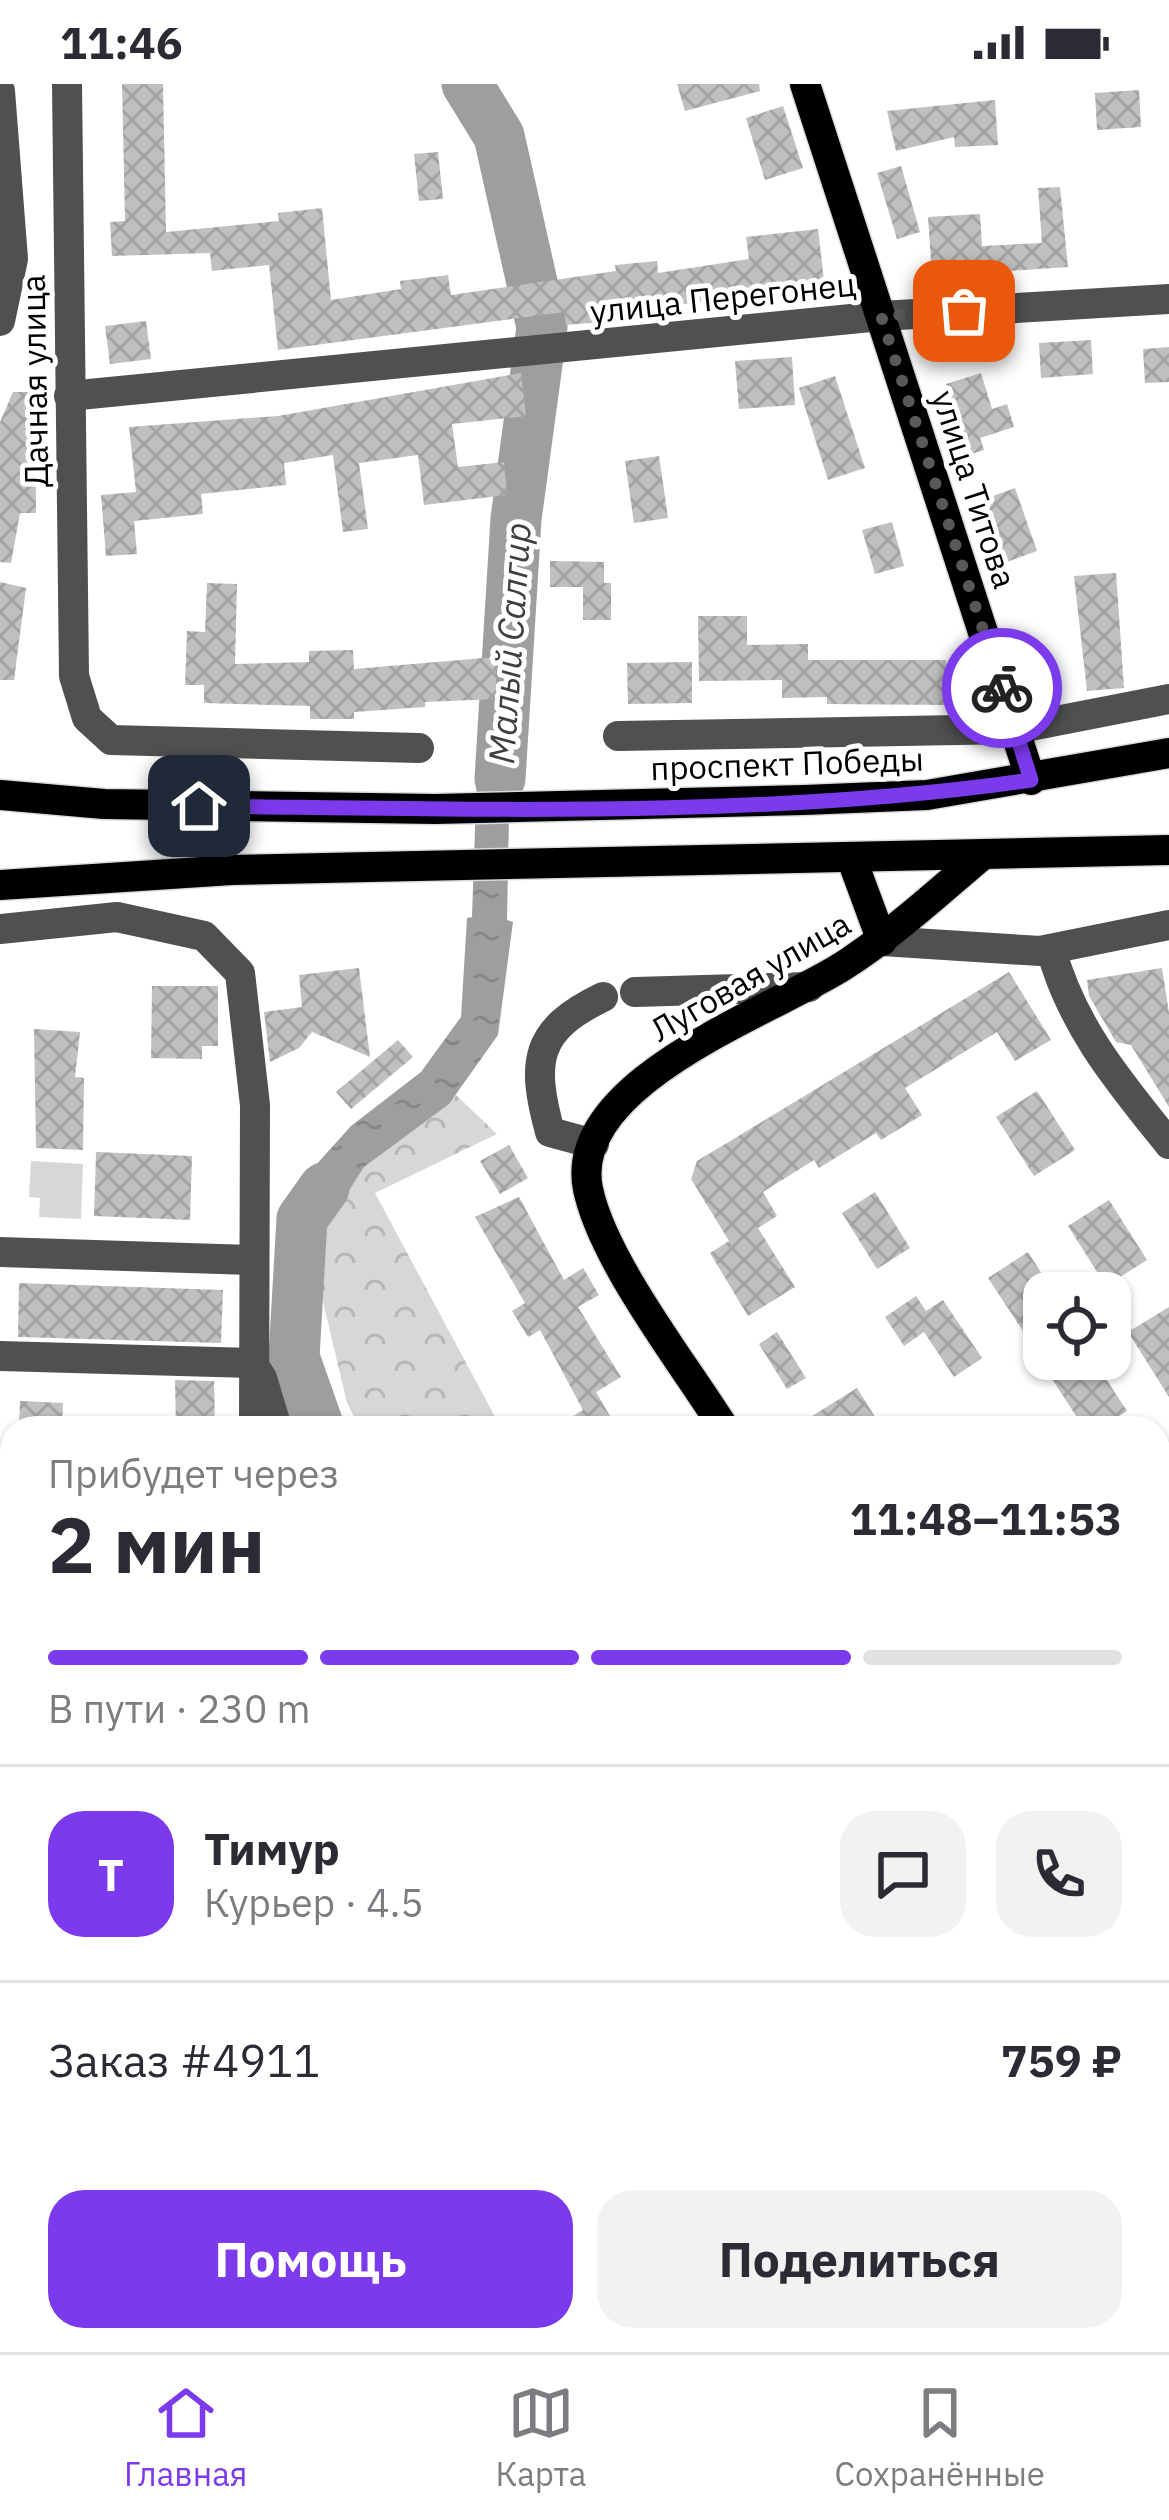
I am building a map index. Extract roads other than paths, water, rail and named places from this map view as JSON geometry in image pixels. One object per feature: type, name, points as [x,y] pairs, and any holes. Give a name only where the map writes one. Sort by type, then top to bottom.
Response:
[{"type":"main road","name":"улица Титова","points":[[805,84],[1031,780]]},
{"type":"main road","name":"проспект Победы","points":[[0,795],[104,805],[435,809],[927,795],[1169,753]]},
{"type":"main road","points":[[0,885],[232,870],[1169,850]]},
{"type":"main road","points":[[851,857],[882,941]]},
{"type":"main road","name":"Луговая улица","points":[[593,1144],[611,1114],[642,1081],[739,1018],[809,987],[882,941],[980,857]]},
{"type":"main road","points":[[593,1144],[586,1166],[598,1217],[616,1257],[716,1416]]},
{"type":"street","name":"Дачная улица","points":[[67,84],[74,676],[87,718],[111,740],[418,748]]},
{"type":"street","points":[[0,89],[12,238],[0,321]]},
{"type":"street","points":[[12,238],[68,236]]},
{"type":"street","name":"улица Перегонец","points":[[69,396],[881,316],[1169,299]]},
{"type":"street","points":[[618,736],[1015,729],[1169,699]]},
{"type":"street","points":[[0,929],[117,917],[204,936],[240,973],[255,1106],[254,1416]]},
{"type":"street","points":[[882,941],[1051,950],[1169,925]]},
{"type":"street","points":[[1051,950],[1063,994],[1100,1058],[1169,1144]]},
{"type":"street","points":[[635,992],[809,987]]},
{"type":"street","points":[[593,1144],[550,1132],[538,1062],[547,1037],[560,1022],[603,997]]},
{"type":"street","points":[[0,1252],[251,1260]]},
{"type":"street","points":[[0,1356],[252,1363]]},
{"type":"street","points":[[252,1363],[262,1378],[273,1416]]},
{"type":"water","points":[[479,712],[511,712],[507,920],[513,922],[498,1035],[449,1104],[364,1167],[311,1251],[276,1240],[294,1193],[315,1166],[351,1126],[421,1072],[461,1017],[467,918],[472,917]]},
{"type":"waterway","name":"Малый Салгир","points":[[467,84],[499,136],[542,327],[516,519],[500,779]]},
{"type":"waterway","name":"Малый Салгир","points":[[315,1416],[294,1357],[302,1219],[324,1188]]}]
